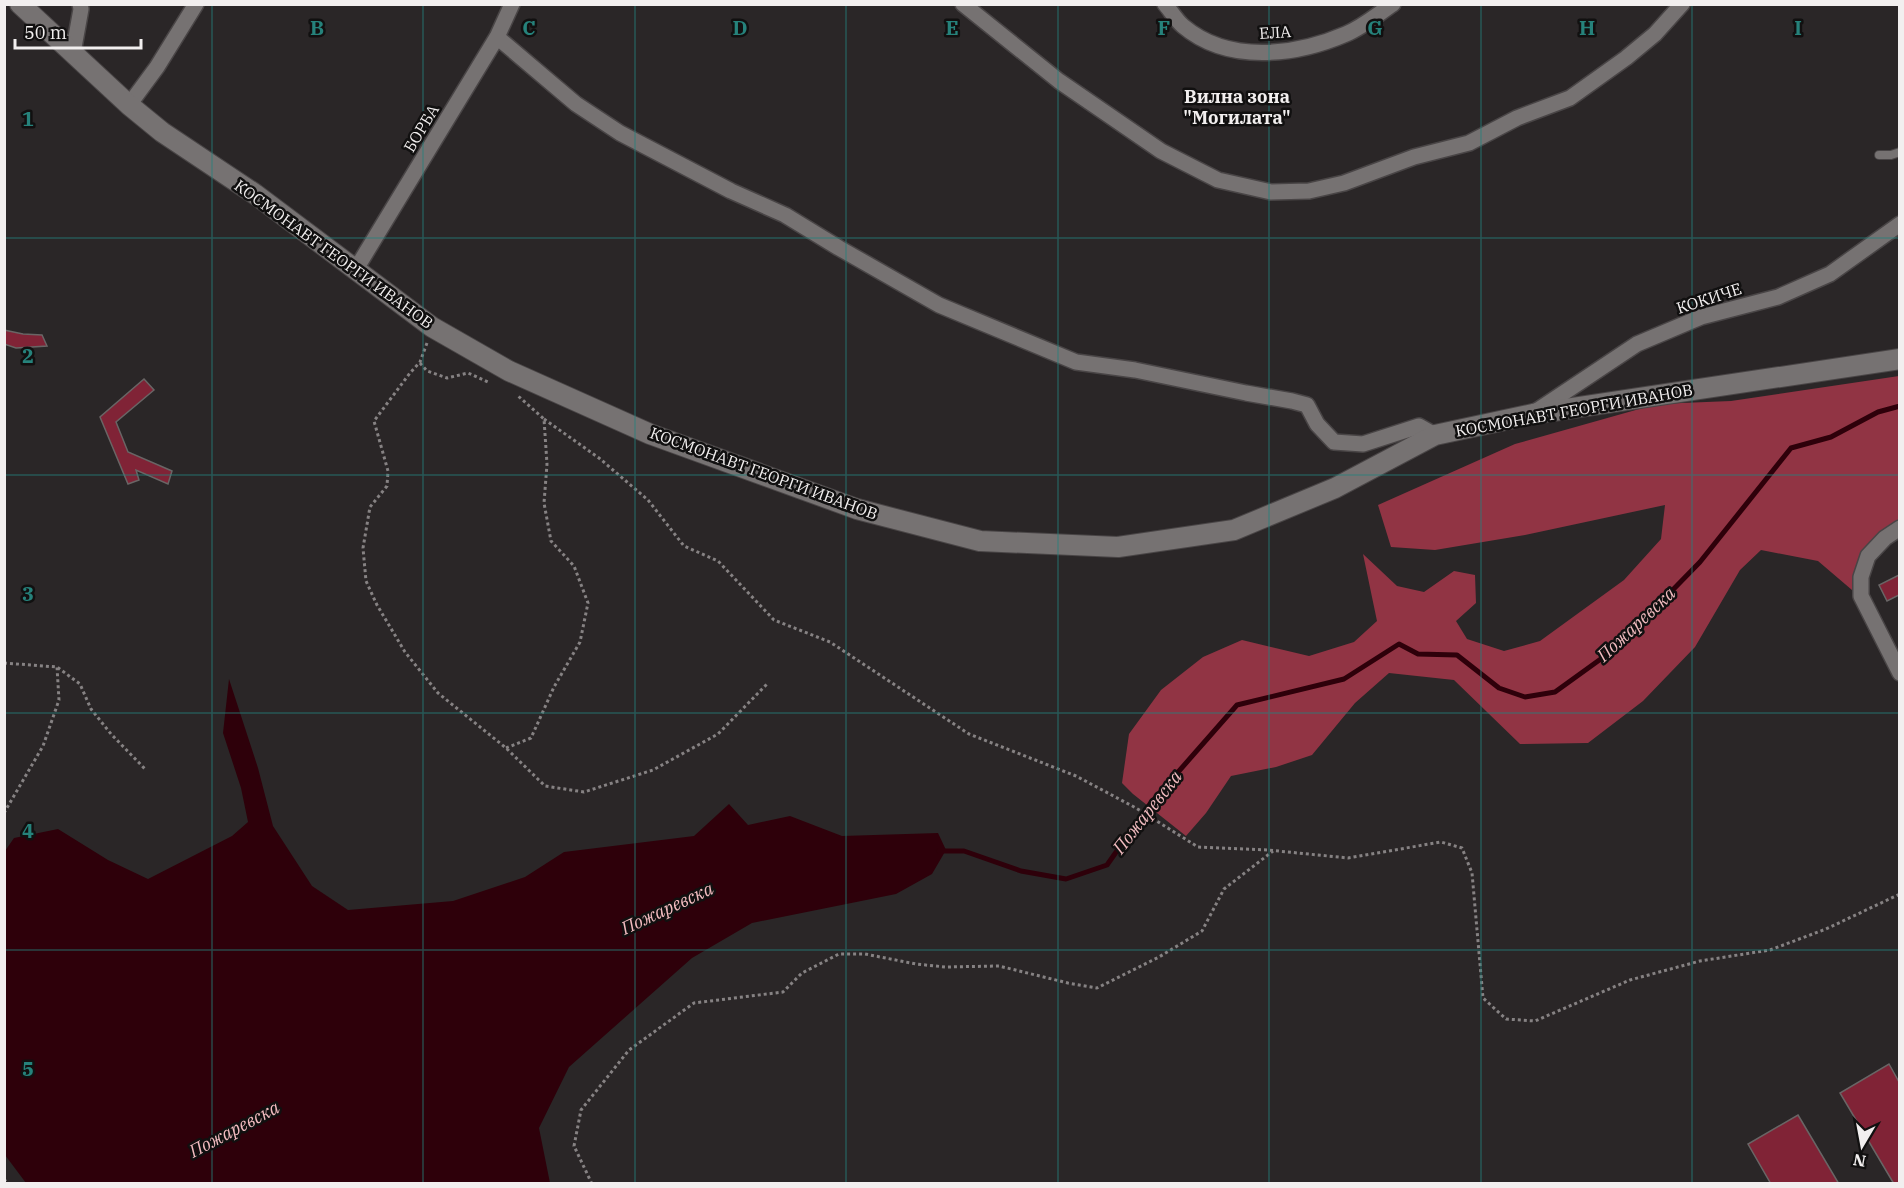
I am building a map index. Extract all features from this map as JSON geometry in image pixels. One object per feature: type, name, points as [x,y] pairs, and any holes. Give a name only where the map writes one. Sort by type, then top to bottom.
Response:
[{"type":"street","name":"КОСМОНАВТ ГЕОРГИ ИВАНОВ","points":[[20,4],[129,105],[162,132],[255,194],[432,327],[509,371],[650,434],[857,509],[980,541],[1118,547],[1234,530],[1335,488],[1435,435],[1533,414],[1899,359]]},
{"type":"street","points":[[73,53],[80,4]]},
{"type":"street","points":[[129,105],[157,67],[196,4]]},
{"type":"street","name":"БОРБА","points":[[356,269],[497,37],[512,4]]},
{"type":"street","points":[[963,4],[1059,81],[1161,151],[1218,180],[1271,192],[1309,191],[1344,183],[1414,158],[1469,143],[1517,118],[1570,98],[1655,34],[1682,4]]},
{"type":"street","name":"ЕЛА","points":[[1165,4],[1182,25],[1219,47],[1243,52],[1275,52],[1303,48],[1348,34],[1393,4]]},
{"type":"street","points":[[497,37],[576,104],[620,133],[731,191],[785,215],[839,249],[950,310],[1076,362],[1135,370],[1307,405],[1317,424],[1334,442],[1363,444],[1419,426],[1435,435]]},
{"type":"street","name":"КОКИЧЕ","points":[[1533,414],[1637,345],[1701,317],[1778,297],[1830,274],[1899,224]]},
{"type":"street","points":[[1899,528],[1868,556],[1861,577],[1861,596],[1899,673]]},
{"type":"lane","points":[[1879,155],[1899,152]]},
{"type":"path","points":[[432,327],[420,362],[374,421],[388,471],[387,486],[370,507],[363,548],[366,581],[377,605],[405,652],[438,693],[507,748],[545,786],[584,792],[653,770],[718,734],[768,683]]},
{"type":"path","points":[[420,362],[427,371],[447,378],[468,373],[497,386]]},
{"type":"path","points":[[517,395],[544,419],[599,458],[648,500],[684,546],[718,561],[774,620],[830,642],[969,734],[1076,776],[1136,808],[1198,847],[1348,858],[1441,842],[1462,848],[1472,873],[1483,998],[1506,1019],[1534,1021],[1630,980],[1700,961],[1770,950],[1826,929],[1899,894]]},
{"type":"path","points":[[507,748],[531,738],[554,687],[580,642],[588,603],[574,566],[551,541],[544,503],[547,464],[544,419]]},
{"type":"path","points":[[4,663],[57,667],[80,684],[91,709],[111,734],[146,770]]},
{"type":"path","points":[[4,813],[43,746],[59,700],[57,667]]},
{"type":"path","points":[[592,1184],[574,1146],[581,1110],[629,1050],[694,1003],[783,992],[802,973],[839,954],[865,954],[945,967],[999,966],[1097,988],[1159,957],[1202,931],[1224,889],[1273,851]]},
{"type":"path","points":[[4,1179],[8,1184]]},
{"type":"shaded area","points":[[1899,376],[1899,526],[1852,590],[1818,561],[1761,550],[1740,570],[1695,647],[1643,701],[1588,743],[1520,744],[1454,680],[1389,673],[1355,703],[1312,755],[1276,767],[1231,776],[1206,813],[1186,836],[1122,783],[1129,734],[1161,690],[1203,657],[1242,640],[1309,656],[1354,642],[1377,621],[1363,554],[1397,586],[1424,592],[1454,571],[1475,575],[1476,603],[1456,621],[1467,639],[1504,651],[1540,641],[1624,580],[1661,539],[1665,505],[1525,535],[1435,550],[1391,547],[1378,505],[1515,444],[1657,404],[1731,401]]},
{"type":"water","points":[[229,679],[258,768],[273,826],[312,886],[348,910],[453,901],[525,877],[564,852],[694,836],[729,804],[748,825],[790,816],[842,836],[938,833],[946,850],[932,874],[896,894],[752,923],[692,958],[569,1067],[539,1128],[550,1183],[26,1183],[5,1155],[5,851],[14,838],[58,829],[108,860],[148,879],[232,836],[248,822],[241,788],[223,733]]},
{"type":"building","points":[[4,330],[42,335],[47,346],[16,348],[4,344]]},
{"type":"building","points":[[144,379],[154,390],[116,422],[128,452],[172,471],[168,484],[136,470],[139,480],[128,484],[100,417]]},
{"type":"building","points":[[1899,575],[1899,595],[1887,601],[1879,585]]},
{"type":"building","points":[[1889,1064],[1899,1082],[1899,1184],[1894,1184],[1840,1093]]},
{"type":"building","points":[[1798,1115],[1839,1184],[1771,1184],[1748,1144]]},
{"type":"waterway","name":"Пожаревска","points":[[939,851],[964,851],[1021,871],[1066,879],[1107,865],[1150,804],[1237,705],[1344,679],[1399,644],[1418,654],[1457,655],[1499,688],[1525,697],[1555,692],[1616,648],[1700,562],[1791,448],[1831,437],[1878,412],[1900,406]]},
{"type":"district","name":"Вилна зона \"Могилата\"","points":[[1237,106]]}]
